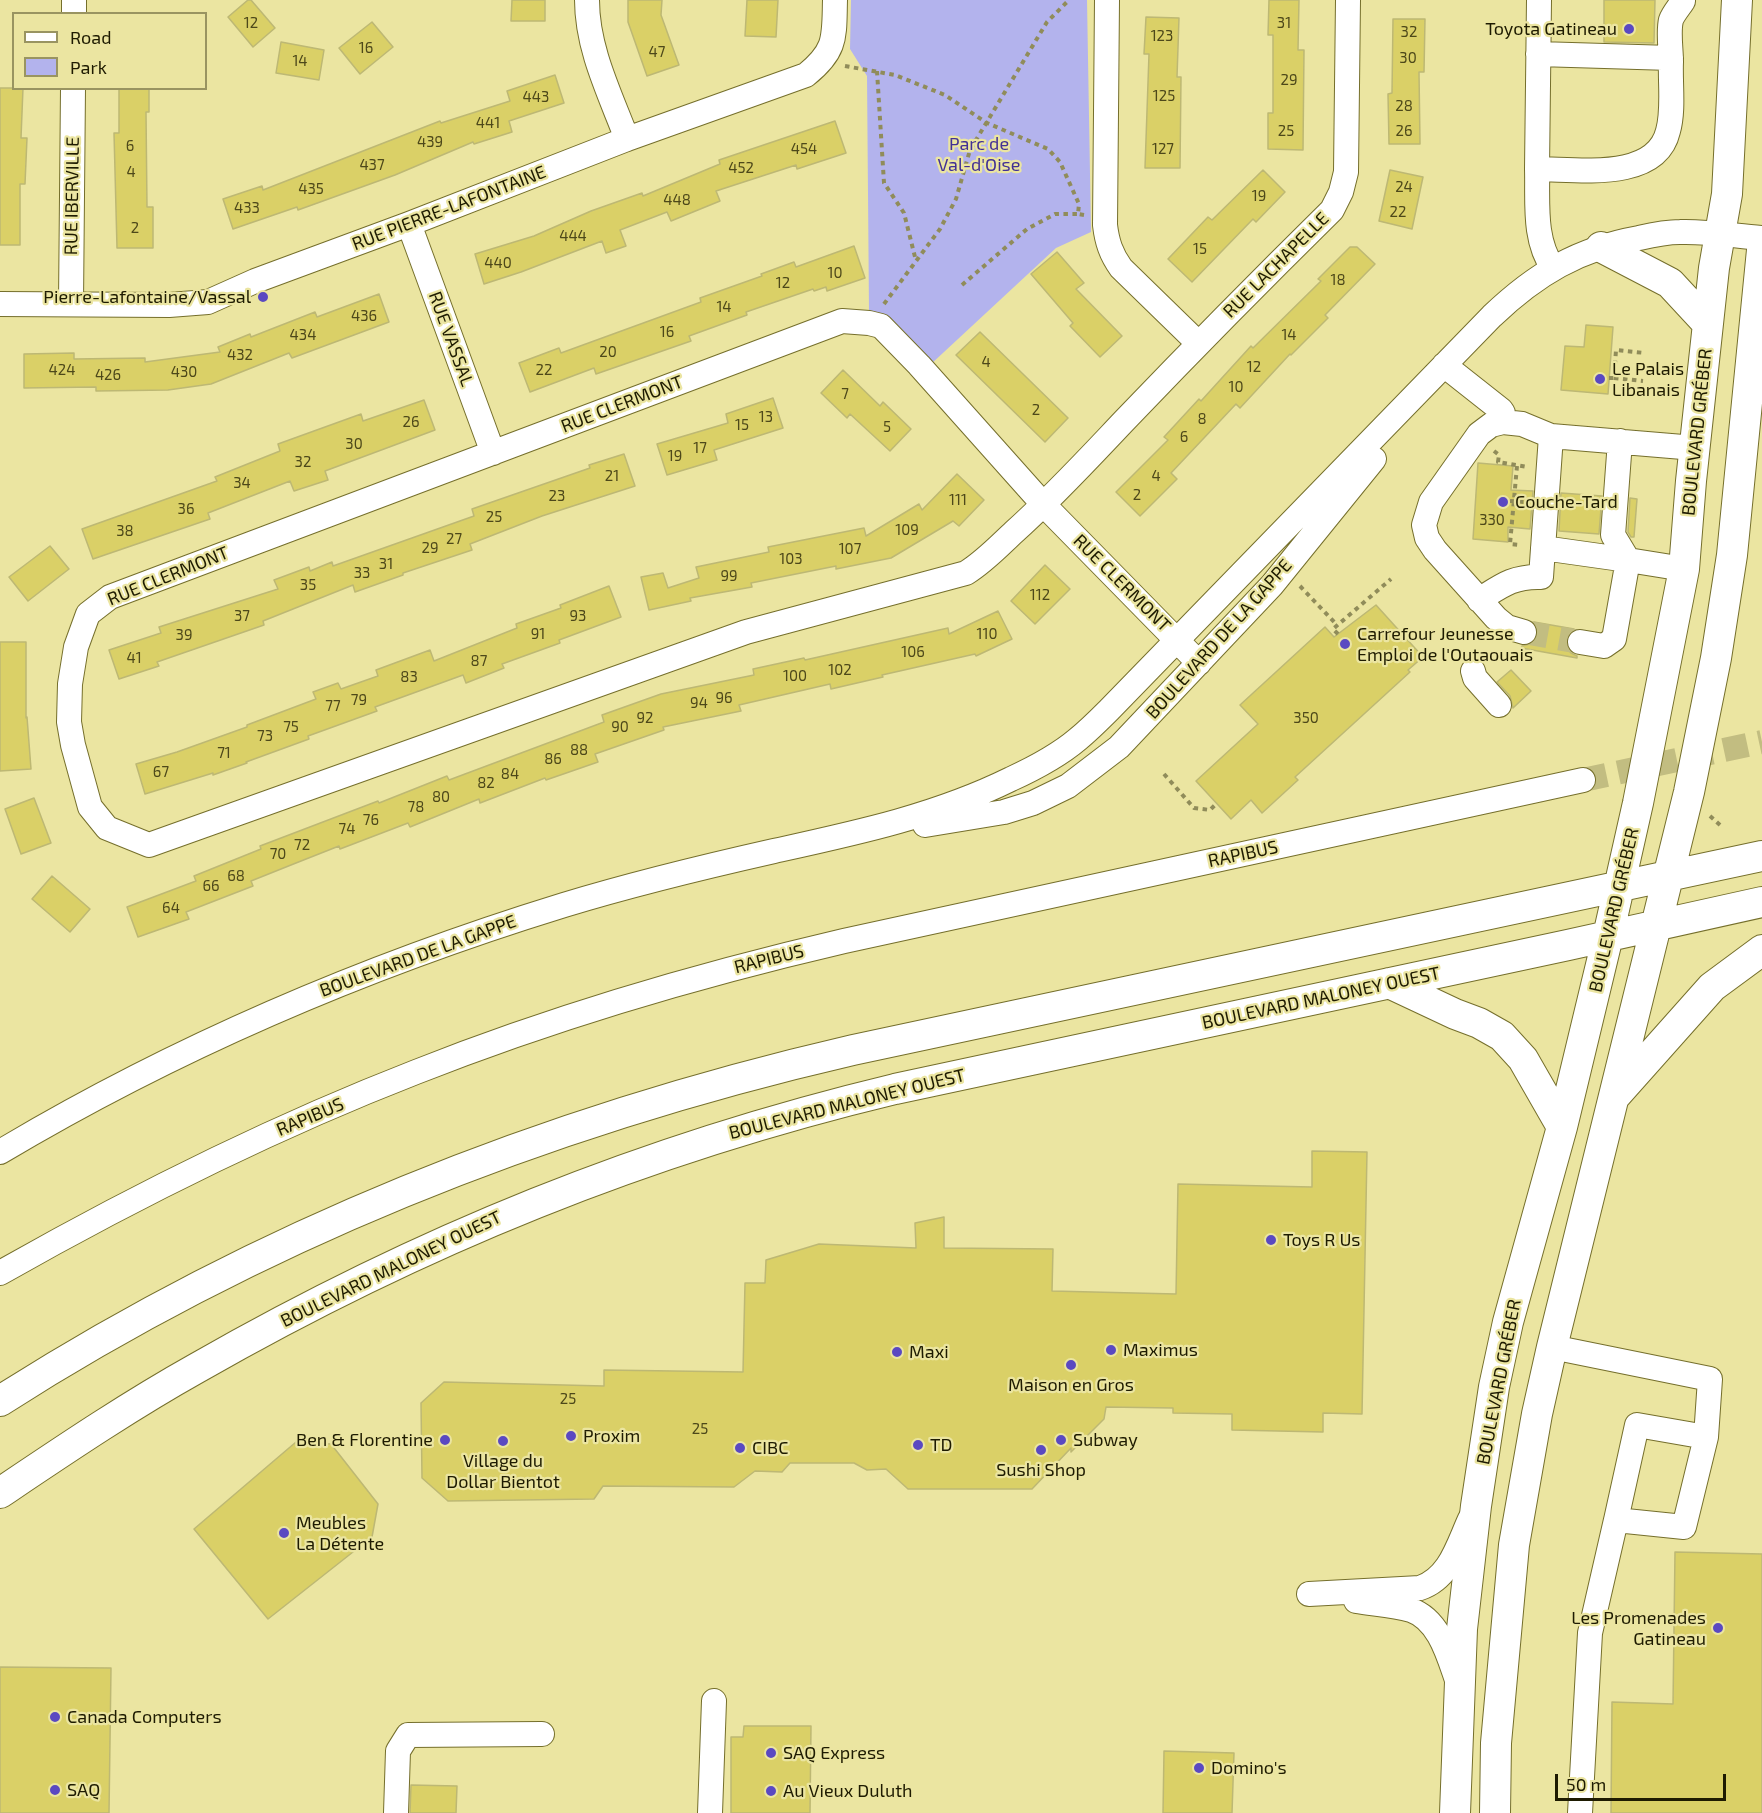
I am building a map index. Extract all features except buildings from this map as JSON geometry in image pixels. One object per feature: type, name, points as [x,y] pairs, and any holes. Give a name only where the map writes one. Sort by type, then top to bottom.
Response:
[{"type":"main road","name":"BOULEVARD GRÉBER","points":[[1455,1813],[1462,1629],[1476,1506],[1494,1387],[1508,1322],[1562,1127],[1620,885],[1684,568],[1714,268],[1727,194],[1737,0]]},
{"type":"main road","points":[[1601,247],[1670,284],[1708,324]]},
{"type":"main road","points":[[1495,1813],[1500,1688],[1514,1545],[1537,1414],[1552,1347],[1689,792],[1726,596],[1762,250]]},
{"type":"main road","points":[[0,1401],[132,1322],[275,1247],[411,1188],[505,1152],[607,1117],[726,1081],[853,1050],[1762,856]]},
{"type":"main road","name":"BOULEVARD MALONEY OUEST","points":[[0,1493],[168,1384],[292,1316],[461,1234],[603,1176],[717,1137],[852,1099],[1762,902]]},
{"type":"main road","points":[[1613,1098],[1712,987],[1762,950]]},
{"type":"main road","points":[[1389,983],[1479,1023],[1502,1036],[1523,1059],[1562,1127]]},
{"type":"main road","points":[[1436,1813],[1457,1743]]},
{"type":"main road","points":[[1496,1774],[1507,1813]]},
{"type":"street","points":[[587,0],[593,51],[627,139]]},
{"type":"street","points":[[820,63],[831,48],[835,0]]},
{"type":"street","points":[[1107,0],[1105,217],[1107,241],[1112,256],[1121,268],[1198,343]]},
{"type":"street","name":"RUE LACHAPELLE","points":[[1043,504],[1198,343],[1332,210],[1341,192],[1346,172],[1348,0]]},
{"type":"street","points":[[1539,0],[1537,169],[1540,240],[1545,256],[1553,268]]},
{"type":"street","points":[[1537,169],[1625,168],[1643,163],[1660,149],[1669,130],[1671,20],[1683,1]]},
{"type":"street","points":[[1538,54],[1671,58]]},
{"type":"street","name":"RUE PIERRE-LAFONTAINE","points":[[0,304],[169,305],[208,302],[255,281],[627,139],[806,75],[820,63]]},
{"type":"street","name":"RUE IBERVILLE","points":[[71,303],[73,90]]},
{"type":"street","name":"RUE VASSAL","points":[[409,224],[493,453]]},
{"type":"street","name":"BOULEVARD DE LA GAPPE","points":[[0,1152],[64,1114],[158,1064],[277,1009],[385,966],[527,917],[627,886],[864,832],[960,802],[1051,759],[1080,738],[1097,722],[1516,293],[1574,257],[1601,247],[1634,239],[1676,232],[1762,238]]},
{"type":"street","name":"RUE CLERMONT","points":[[1043,504],[977,566],[966,573],[746,632],[149,845],[107,828],[90,807],[69,722],[70,684],[76,647],[88,614],[110,597],[842,321],[869,322],[881,326],[919,365],[1043,504],[1199,663]]},
{"type":"street","points":[[1446,367],[1501,410],[1503,422]]},
{"type":"street","name":"BOULEVARD DE LA GAPPE","points":[[864,832],[926,825],[1020,808],[1058,792],[1119,747],[1272,585],[1446,367]]},
{"type":"street","points":[[1524,632],[1501,623],[1431,544],[1425,531],[1425,518],[1436,495],[1479,434],[1491,425],[1503,422],[1522,424],[1551,436],[1695,448]]},
{"type":"street","points":[[1479,600],[1512,579],[1528,576],[1541,577],[1551,436]]},
{"type":"street","points":[[1580,642],[1604,646],[1611,642],[1615,634],[1628,560],[1613,535],[1620,441]]},
{"type":"street","points":[[1543,548],[1684,568]]},
{"type":"street","points":[[1473,671],[1475,678],[1500,705]]},
{"type":"street","name":"RAPIBUS","points":[[0,1273],[142,1196],[290,1125],[453,1058],[603,1005],[755,962],[844,940],[1583,780]]},
{"type":"street","points":[[1552,1347],[1710,1379],[1706,1437],[1684,1527],[1616,1520]]},
{"type":"street","points":[[1580,1813],[1590,1633],[1637,1425],[1706,1437]]},
{"type":"street","points":[[1459,1686],[1442,1640],[1424,1617],[1412,1611],[1309,1594],[1420,1588],[1436,1581],[1446,1570],[1476,1506]]},
{"type":"street","points":[[710,1813],[714,1701]]},
{"type":"street","points":[[396,1813],[398,1751],[408,1735],[542,1734]]},
{"type":"path","points":[[869,322],[940,229],[956,199],[970,150],[1047,22],[1070,0]]},
{"type":"path","points":[[820,63],[895,75],[945,95],[987,123],[1048,149],[1060,162],[1079,204],[1078,214]]},
{"type":"path","points":[[877,71],[884,183],[904,213],[916,261]]},
{"type":"path","points":[[962,285],[1027,229],[1055,214],[1105,217]]},
{"type":"path","points":[[1643,381],[1611,378],[1616,350],[1645,353]]},
{"type":"path","points":[[1487,445],[1499,455],[1498,462],[1513,463],[1516,466],[1510,544]]},
{"type":"path","points":[[1338,634],[1333,629],[1336,625],[1391,579]]},
{"type":"path","points":[[1295,581],[1336,625]]},
{"type":"path","points":[[1164,774],[1194,808],[1210,810],[1217,803]]},
{"type":"path","points":[[1707,809],[1714,821],[1720,825]]},
{"type":"green space","name":"Parc de Val-d'Oise","points":[[851,0],[1087,0],[1091,232],[1056,248],[930,365],[869,311],[867,76],[850,49]]},
{"type":"tunnel","points":[[1524,632],[1580,642]]},
{"type":"tunnel","points":[[1583,780],[1762,742]]},
{"type":"place","name":"Toyota Gatineau","points":[[1629,29]]},
{"type":"place","name":"Pierre-Lafontaine/Vassal","points":[[263,297]]},
{"type":"place","name":"Le Palais Libanais","points":[[1600,379]]},
{"type":"place","name":"Couche-Tard","points":[[1503,502]]},
{"type":"place","name":"Carrefour Jeunesse Emploi de l'Outaouais","points":[[1345,644]]},
{"type":"place","name":"Toys R Us","points":[[1271,1240]]},
{"type":"place","name":"Maximus","points":[[1111,1350]]},
{"type":"place","name":"Maxi","points":[[897,1352]]},
{"type":"place","name":"Maison en Gros","points":[[1071,1365]]},
{"type":"place","name":"Proxim","points":[[571,1436]]},
{"type":"place","name":"Ben & Florentine","points":[[445,1440]]},
{"type":"place","name":"Subway","points":[[1061,1440]]},
{"type":"place","name":"Village du Dollar Bientot","points":[[503,1441]]},
{"type":"place","name":"TD","points":[[918,1445]]},
{"type":"place","name":"CIBC","points":[[740,1448]]},
{"type":"place","name":"Sushi Shop","points":[[1041,1450]]},
{"type":"place","name":"Meubles La Détente","points":[[284,1533]]},
{"type":"place","name":"Les Promenades Gatineau","points":[[1718,1628]]},
{"type":"place","name":"Canada Computers","points":[[55,1717]]},
{"type":"place","name":"SAQ Express","points":[[771,1753]]},
{"type":"place","name":"Domino's","points":[[1199,1768]]},
{"type":"place","name":"SAQ","points":[[55,1790]]},
{"type":"place","name":"Au Vieux Duluth","points":[[771,1791]]}]
